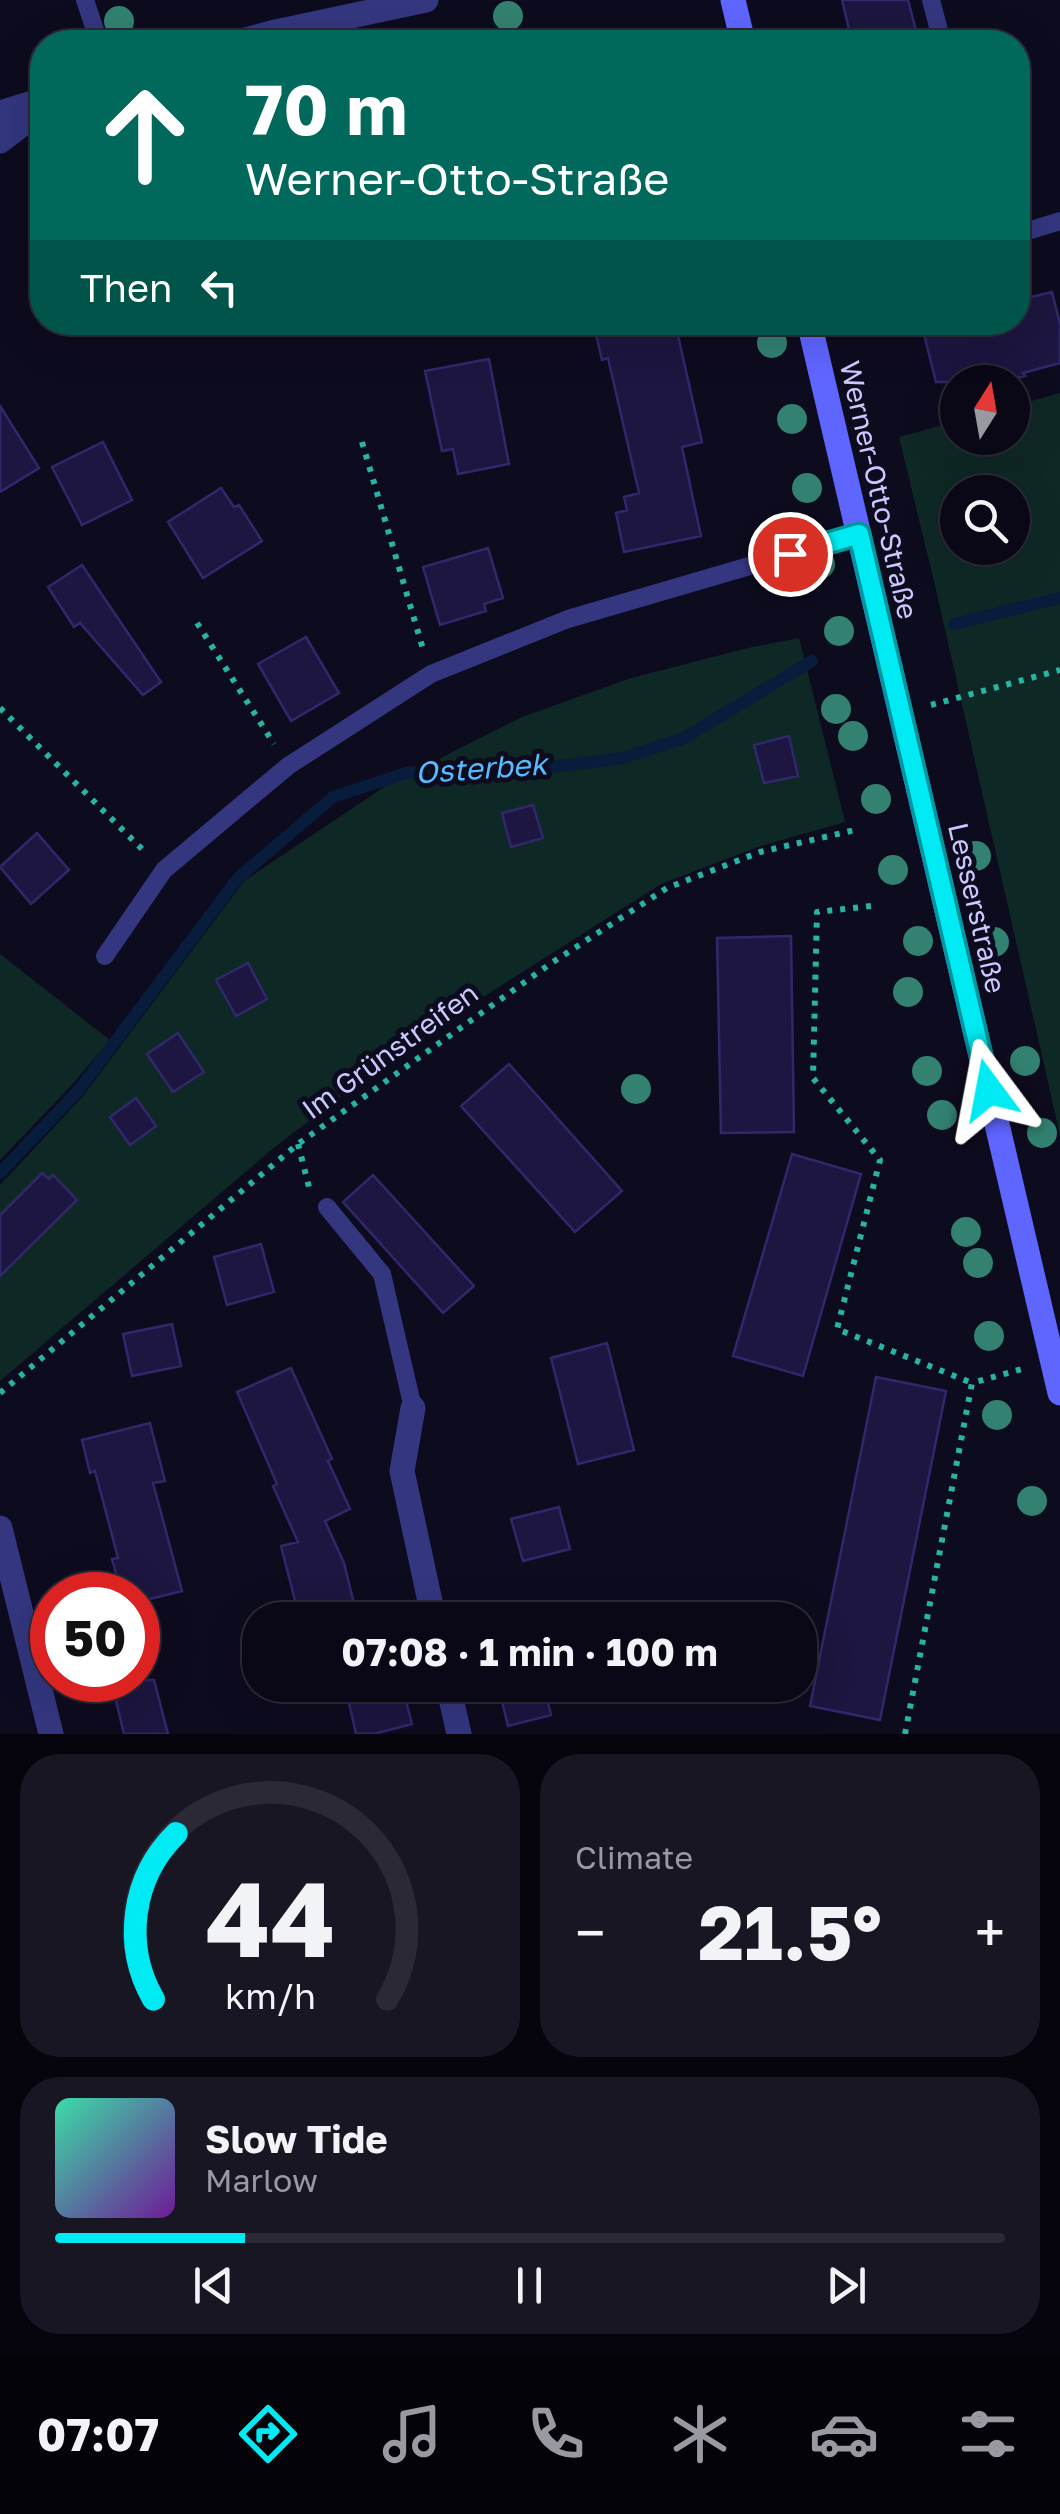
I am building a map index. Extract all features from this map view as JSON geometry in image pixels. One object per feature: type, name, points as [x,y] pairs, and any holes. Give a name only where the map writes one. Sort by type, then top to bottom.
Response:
[{"type":"main road","points":[[733,0],[740,30]]},
{"type":"main road","name":"Werner-Otto-Straße","points":[[812,335],[891,671]]},
{"type":"main road","name":"Lesserstraße","points":[[891,671],[1060,1393]]},
{"type":"street","points":[[285,30],[426,0]]},
{"type":"street","points":[[0,114],[30,104]]},
{"type":"street","points":[[0,142],[30,118]]},
{"type":"street","points":[[414,1408],[402,1470],[430,1602]]},
{"type":"street","points":[[0,1528],[50,1734]]},
{"type":"street","points":[[451,1702],[458,1734]]},
{"type":"lane","points":[[86,0],[96,30]]},
{"type":"lane","points":[[931,0],[939,30]]},
{"type":"lane","points":[[1030,230],[1060,221]]},
{"type":"lane","points":[[104,956],[164,870],[288,766],[430,674],[568,619],[859,534]]},
{"type":"lane","points":[[326,1207],[382,1274],[414,1408]]},
{"type":"path","points":[[362,442],[430,674]]},
{"type":"path","points":[[197,622],[288,766]]},
{"type":"path","points":[[900,712],[1060,670]]},
{"type":"path","points":[[0,708],[164,870]]},
{"type":"path","name":"Im Grünstreifen","points":[[0,1393],[298,1144],[550,964],[667,888],[760,852],[855,830]]},
{"type":"path","points":[[872,906],[817,912],[813,1078],[880,1160],[837,1329],[972,1382],[1052,1361]]},
{"type":"path","points":[[298,1144],[309,1188],[326,1207]]},
{"type":"path","points":[[905,1734],[972,1382]]},
{"type":"green space","points":[[1060,393],[1060,1135],[936,590],[899,437],[940,426],[940,455],[1030,455],[1030,401]]},
{"type":"green space","points":[[799,638],[845,822],[758,847],[661,884],[419,1038],[276,1146],[0,1381],[0,1185],[83,1096],[244,881],[387,785],[522,717],[631,678]]},
{"type":"green space","points":[[0,954],[110,1040],[0,1160]]},
{"type":"building","points":[[842,0],[908,0],[916,30],[849,30]]},
{"type":"building","points":[[1052,292],[1060,324],[1060,363],[1030,371],[1030,365],[940,365],[940,382],[936,382],[924,335],[1030,335],[1030,297]]},
{"type":"building","points":[[596,335],[678,335],[702,442],[682,447],[701,536],[624,552],[616,513],[627,510],[624,497],[639,493],[608,358],[602,360]]},
{"type":"building","points":[[489,359],[509,464],[458,474],[453,449],[442,451],[425,371]]},
{"type":"building","points":[[0,406],[39,468],[0,492]]},
{"type":"building","points":[[103,442],[132,500],[82,525],[52,467]]},
{"type":"building","points":[[221,488],[234,507],[239,505],[262,541],[203,578],[168,522]]},
{"type":"building","points":[[488,548],[503,598],[484,604],[486,611],[440,625],[423,567]]},
{"type":"building","points":[[82,565],[161,682],[143,695],[80,623],[74,627],[48,587]]},
{"type":"building","points":[[306,637],[339,693],[291,721],[258,664]]},
{"type":"building","points":[[789,736],[798,776],[764,783],[754,745]]},
{"type":"building","points":[[533,805],[543,838],[511,847],[502,813]]},
{"type":"building","points":[[37,833],[69,870],[31,904],[0,867]]},
{"type":"building","points":[[791,936],[794,1132],[721,1133],[717,938]]},
{"type":"building","points":[[248,963],[267,999],[236,1016],[216,980]]},
{"type":"building","points":[[178,1033],[204,1072],[173,1092],[147,1054]]},
{"type":"building","points":[[509,1064],[622,1191],[575,1232],[461,1106]]},
{"type":"building","points":[[136,1098],[156,1126],[130,1145],[110,1117]]},
{"type":"building","points":[[792,1154],[861,1174],[803,1376],[733,1356]]},
{"type":"building","points":[[42,1173],[49,1179],[53,1175],[77,1200],[0,1276],[0,1215]]},
{"type":"building","points":[[373,1175],[474,1286],[443,1313],[343,1202]]},
{"type":"building","points":[[261,1244],[274,1292],[227,1305],[214,1257]]},
{"type":"building","points":[[172,1324],[181,1366],[132,1376],[123,1334]]},
{"type":"building","points":[[607,1343],[634,1450],[578,1464],[551,1358]]},
{"type":"building","points":[[291,1368],[350,1509],[325,1521],[344,1563],[354,1602],[295,1602],[281,1546],[298,1542],[237,1392]]},
{"type":"building","points":[[876,1377],[946,1391],[880,1720],[810,1706],[811,1702],[817,1702],[817,1671]]},
{"type":"building","points":[[150,1423],[165,1481],[153,1483],[182,1591],[160,1596],[160,1572],[116,1572],[112,1559],[118,1558],[95,1471],[90,1473],[82,1440]]},
{"type":"building","points":[[559,1507],[570,1549],[523,1561],[511,1519]]},
{"type":"building","points":[[116,1702],[160,1702],[168,1734],[124,1734]]},
{"type":"building","points":[[349,1702],[406,1702],[412,1724],[374,1734],[356,1734]]},
{"type":"building","points":[[502,1702],[548,1702],[551,1715],[508,1726]]},
{"type":"waterway","name":"Osterbek","points":[[954,624],[1060,598]]},
{"type":"waterway","name":"Osterbek","points":[[0,1173],[78,1091],[238,878],[333,797],[406,773],[465,767],[544,768],[623,758],[684,738],[812,661]]},
{"type":"route","points":[[790,554],[859,534],[989,1090]]}]
